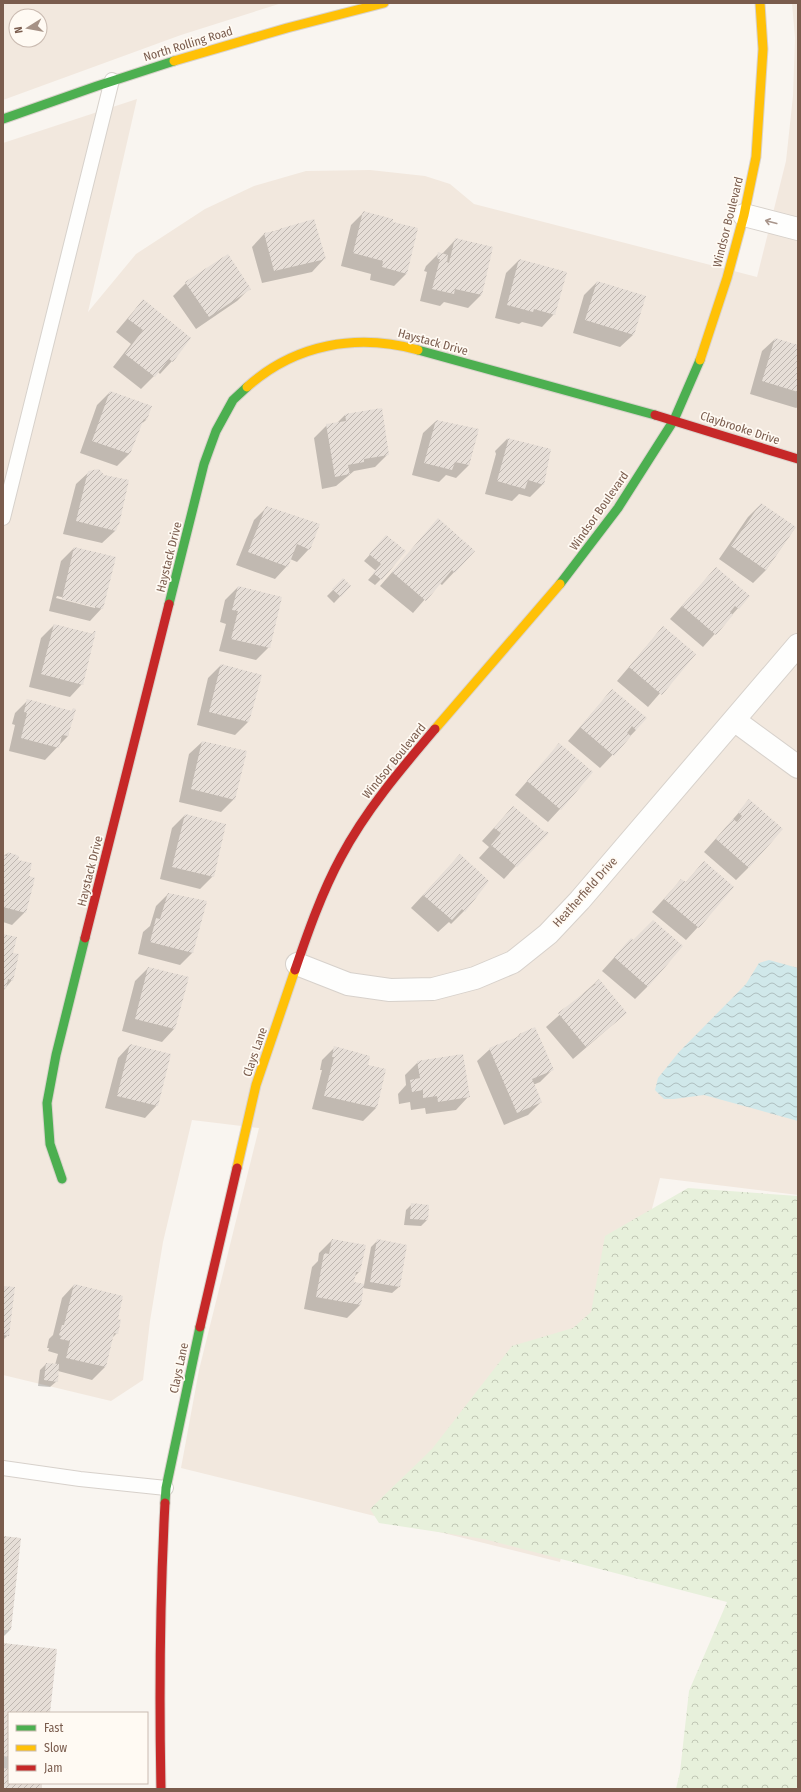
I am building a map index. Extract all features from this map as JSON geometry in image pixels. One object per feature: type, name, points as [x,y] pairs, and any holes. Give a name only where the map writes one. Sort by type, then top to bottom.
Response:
[{"type":"street","name":"North Rolling Road","points":[[3,119],[112,80],[216,48],[384,3]]},
{"type":"street","name":"Windsor Boulevard","points":[[297,964],[319,907],[341,857],[371,809],[419,748],[575,566],[618,508],[674,420],[703,354],[744,215],[756,157],[763,48],[760,3]]},
{"type":"street","points":[[744,215],[798,229]]},
{"type":"street","name":"Haystack Drive","points":[[62,1179],[50,1144],[48,1103],[56,1055],[204,464],[216,431],[233,400],[255,380],[304,351],[335,344],[361,341],[394,343],[674,420]]},
{"type":"street","name":"Claybrooke Drive","points":[[674,420],[798,459]]},
{"type":"street","name":"Heatherfield Drive","points":[[297,964],[348,984],[390,990],[434,989],[476,978],[513,962],[548,934],[580,900],[798,645]]},
{"type":"street","points":[[734,720],[798,767]]},
{"type":"street","name":"Clays Lane","points":[[161,1789],[159,1696],[161,1587],[166,1488],[190,1372],[256,1085],[297,964]]},
{"type":"lane","points":[[3,518],[112,80]]},
{"type":"lane","points":[[3,1468],[80,1479],[166,1488]]},
{"type":"shaded area","points":[[3,3],[282,3],[181,35],[3,100]]},
{"type":"shaded area","points":[[792,3],[798,3],[798,1195],[660,1178],[560,1562],[181,1468],[199,1370],[259,1128],[192,1120],[163,1242],[150,1321],[143,1380],[111,1401],[3,1375],[3,143],[137,99],[88,312],[136,254],[205,209],[254,186],[306,171],[370,170],[425,176],[450,184],[474,204],[757,277],[786,161],[793,96],[795,38]]},
{"type":"green space","points":[[688,1188],[798,1196],[798,1789],[676,1789],[680,1772],[689,1691],[727,1602],[484,1539],[379,1523],[370,1509],[432,1449],[512,1346],[573,1328],[591,1312],[605,1236]]},
{"type":"water","points":[[769,960],[798,968],[798,1121],[704,1095],[664,1099],[655,1090],[658,1078],[679,1052],[746,984],[759,963]]},
{"type":"building","points":[[363,211],[393,219],[393,222],[418,228],[407,274],[382,267],[383,261],[353,253]]},
{"type":"building","points":[[314,219],[326,259],[274,271],[264,233],[280,230],[279,229]]},
{"type":"building","points":[[455,238],[493,247],[482,295],[455,289],[454,294],[432,289],[440,259],[437,259],[438,252],[448,255],[447,262],[449,263]]},
{"type":"building","points":[[228,254],[251,289],[209,317],[185,282]]},
{"type":"building","points":[[519,259],[567,272],[555,315],[534,309],[533,312],[507,305]]},
{"type":"building","points":[[597,281],[646,296],[634,335],[585,320]]},
{"type":"building","points":[[143,299],[191,338],[173,362],[169,359],[155,377],[125,354],[143,330],[128,319]]},
{"type":"building","points":[[775,338],[798,345],[798,392],[762,381]]},
{"type":"building","points":[[110,391],[152,406],[147,420],[144,419],[130,454],[92,441]]},
{"type":"building","points":[[382,408],[389,455],[364,459],[364,462],[348,465],[350,474],[335,477],[326,424],[346,421],[345,414]]},
{"type":"building","points":[[436,420],[479,429],[469,465],[455,462],[452,470],[424,463]]},
{"type":"building","points":[[507,438],[551,449],[544,485],[528,480],[525,489],[497,481],[508,441]]},
{"type":"building","points":[[99,469],[104,475],[129,480],[119,525],[116,531],[76,521],[88,471]]},
{"type":"building","points":[[761,503],[796,527],[766,570],[731,546]]},
{"type":"building","points":[[266,506],[320,524],[310,550],[297,544],[288,567],[248,552]]},
{"type":"building","points":[[438,518],[475,551],[455,573],[452,570],[426,601],[392,572]]},
{"type":"building","points":[[386,535],[406,551],[382,580],[373,573],[381,564],[369,554]]},
{"type":"building","points":[[74,547],[116,557],[103,609],[62,599]]},
{"type":"building","points":[[716,567],[750,596],[739,609],[735,606],[730,612],[733,615],[716,635],[682,606]]},
{"type":"building","points":[[343,578],[351,586],[341,597],[332,589]]},
{"type":"building","points":[[238,586],[282,597],[270,648],[231,639],[238,611],[232,610]]},
{"type":"building","points":[[54,624],[93,634],[94,631],[96,631],[83,685],[41,674]]},
{"type":"building","points":[[663,626],[696,654],[662,695],[629,667]]},
{"type":"building","points":[[221,664],[262,675],[249,722],[209,712]]},
{"type":"building","points":[[612,689],[647,718],[636,730],[632,726],[627,733],[631,736],[614,756],[580,727]]},
{"type":"building","points":[[27,699],[72,711],[73,708],[76,709],[68,736],[62,735],[59,748],[21,738],[27,713],[24,712]]},
{"type":"building","points":[[202,741],[247,751],[235,800],[191,789]]},
{"type":"building","points":[[559,743],[593,772],[561,810],[527,781]]},
{"type":"building","points":[[749,799],[783,829],[749,868],[716,839],[733,819],[737,822],[742,816],[738,812]]},
{"type":"building","points":[[513,806],[545,832],[546,831],[549,833],[517,867],[491,845],[501,833],[494,828]]},
{"type":"building","points":[[185,814],[226,824],[214,877],[172,867]]},
{"type":"building","points":[[8,852],[19,856],[18,860],[32,863],[29,876],[35,878],[26,913],[3,907],[3,855],[7,856]]},
{"type":"building","points":[[460,854],[489,881],[465,912],[462,909],[452,920],[423,895]]},
{"type":"building","points":[[704,861],[734,887],[699,928],[664,899],[681,879],[686,882]]},
{"type":"building","points":[[168,893],[207,901],[193,953],[150,942],[156,918],[160,919]]},
{"type":"building","points":[[653,920],[683,946],[648,987],[614,957],[631,938],[633,940]]},
{"type":"building","points":[[3,934],[17,937],[13,953],[19,954],[13,981],[8,979],[6,989],[3,988]]},
{"type":"building","points":[[148,967],[189,977],[175,1029],[135,1019]]},
{"type":"building","points":[[599,979],[627,1013],[586,1047],[558,1013],[596,984],[595,983]]},
{"type":"building","points":[[535,1027],[554,1070],[532,1079],[542,1102],[517,1113],[489,1048],[520,1036],[519,1034]]},
{"type":"building","points":[[130,1044],[171,1054],[158,1106],[117,1096]]},
{"type":"building","points":[[334,1046],[370,1056],[368,1065],[386,1069],[377,1108],[324,1096],[334,1057],[332,1057]]},
{"type":"building","points":[[463,1054],[470,1097],[438,1102],[437,1096],[423,1098],[423,1090],[412,1092],[410,1080],[420,1078],[417,1061]]},
{"type":"building","points":[[411,1203],[429,1205],[428,1220],[410,1219]]},
{"type":"building","points":[[332,1239],[366,1245],[360,1272],[356,1272],[354,1282],[364,1284],[361,1305],[316,1297],[324,1253],[329,1254]]},
{"type":"building","points":[[377,1239],[407,1245],[400,1287],[370,1282]]},
{"type":"building","points":[[74,1284],[123,1296],[118,1319],[121,1320],[118,1334],[114,1333],[106,1367],[66,1358],[70,1341],[60,1339],[61,1336],[59,1335],[62,1325],[64,1325]]},
{"type":"building","points":[[3,1286],[15,1287],[9,1336],[3,1335]]},
{"type":"building","points":[[46,1363],[59,1364],[58,1382],[44,1380]]},
{"type":"building","points":[[3,1536],[21,1538],[11,1630],[3,1630]]},
{"type":"building","points":[[3,1643],[57,1649],[50,1712],[8,1712],[8,1757],[3,1756]]},
{"type":"building","points":[[3,1768],[8,1769],[8,1784],[42,1784],[42,1789],[3,1789]]},
{"type":"traffic: fast","points":[[3,119],[174,61]]},
{"type":"traffic: fast","points":[[418,350],[655,415]]},
{"type":"traffic: fast","points":[[560,584],[618,508],[674,420],[700,360]]},
{"type":"traffic: fast","points":[[169,604],[204,464],[216,431],[233,400],[247,387]]},
{"type":"traffic: fast","points":[[62,1179],[50,1144],[47,1103],[56,1055],[85,938]]},
{"type":"traffic: fast","points":[[165,1503],[166,1488],[200,1327]]},
{"type":"traffic: slow","points":[[174,61],[287,28],[384,3]]},
{"type":"traffic: slow","points":[[700,360],[727,278],[744,215],[756,157],[763,49],[760,3]]},
{"type":"traffic: slow","points":[[247,387],[266,372],[285,361],[306,352],[328,346],[350,343],[372,343],[395,345],[418,350]]},
{"type":"traffic: slow","points":[[435,729],[560,584]]},
{"type":"traffic: slow","points":[[237,1168],[256,1085],[295,970]]},
{"type":"traffic: jam","points":[[655,415],[798,459]]},
{"type":"traffic: jam","points":[[85,938],[169,604]]},
{"type":"traffic: jam","points":[[295,970],[310,927],[341,857],[373,806],[409,759],[435,729]]},
{"type":"traffic: jam","points":[[200,1327],[237,1168]]},
{"type":"traffic: jam","points":[[161,1789],[160,1646],[165,1503]]}]
